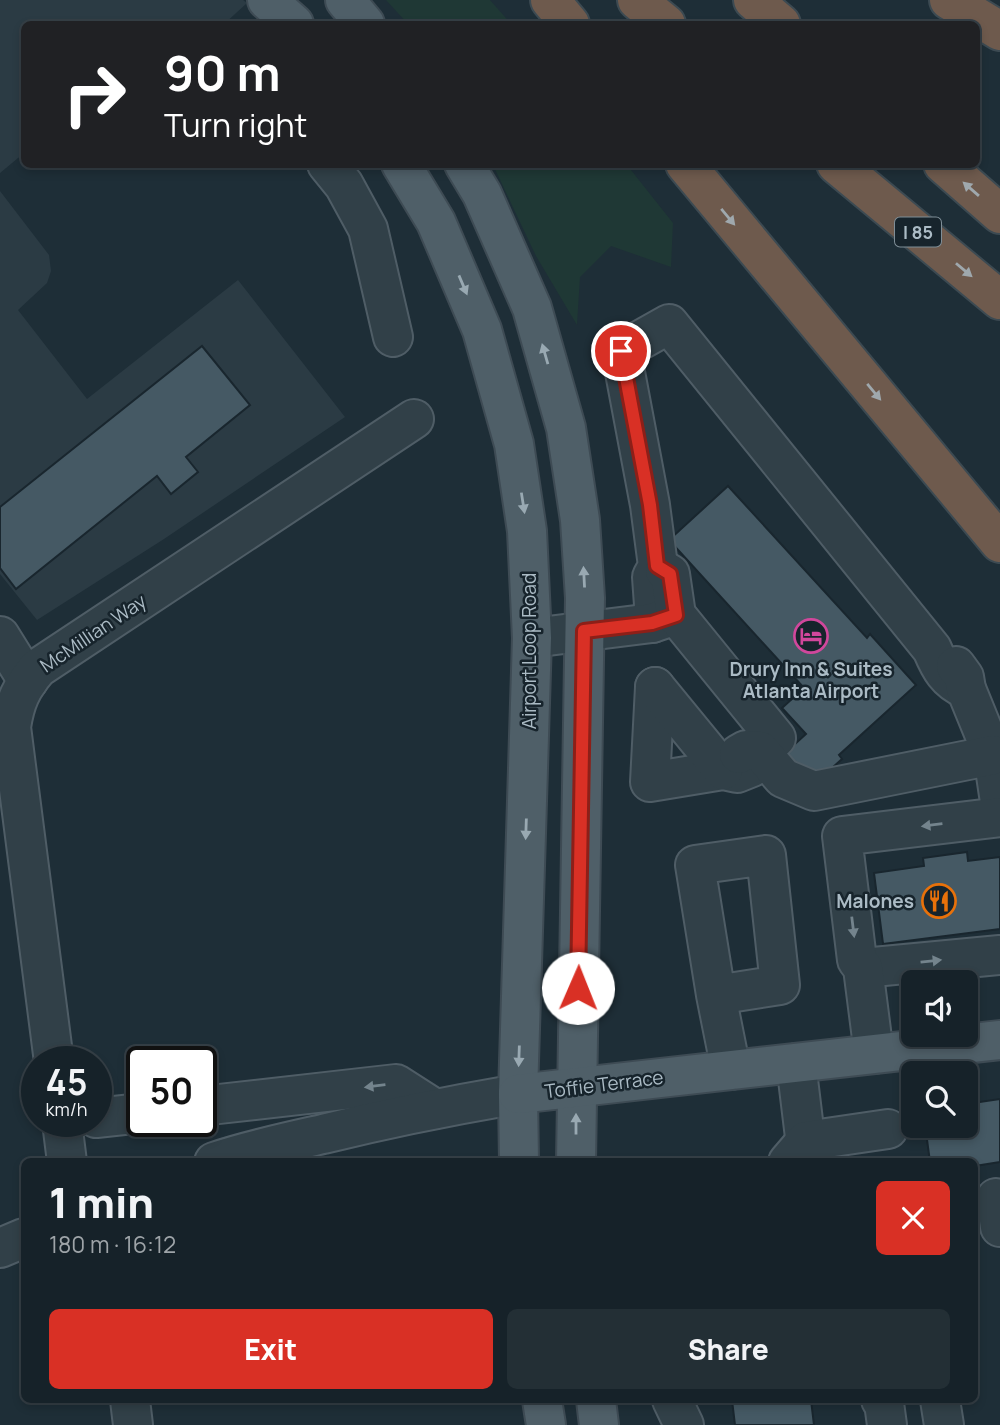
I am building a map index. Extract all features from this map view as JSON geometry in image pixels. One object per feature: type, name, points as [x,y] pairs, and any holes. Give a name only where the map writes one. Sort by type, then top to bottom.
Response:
[{"type":"highway","points":[[550,0],[568,21]]},
{"type":"highway","points":[[637,0],[662,21]]},
{"type":"highway","points":[[753,0],[778,21]]},
{"type":"highway","points":[[962,1],[1000,31]]},
{"type":"highway","points":[[688,168],[1000,543]]},
{"type":"highway","name":"I 85","points":[[841,168],[1000,300]]},
{"type":"highway","points":[[948,168],[1000,214]]},
{"type":"main road","points":[[267,0],[291,21]]},
{"type":"main road","points":[[345,0],[362,21]]},
{"type":"main road","name":"Airport Loop Road","points":[[403,168],[436,222],[482,330],[514,444],[527,531],[532,638],[518,1094],[519,1158]]},
{"type":"main road","points":[[466,168],[482,194],[532,308],[566,428],[580,520],[585,598],[576,1158]]},
{"type":"main road","name":"Toffie Terrace","points":[[518,1094],[1000,1040]]},
{"type":"main road","points":[[542,1403],[546,1425]]},
{"type":"main road","points":[[596,1403],[599,1425]]},
{"type":"street","points":[[330,168],[344,185],[368,229],[393,337]]},
{"type":"street","points":[[723,769],[737,773],[752,767],[760,751],[776,738],[664,619],[654,604],[652,576],[657,566],[650,505],[621,351],[669,324],[932,649],[947,655],[964,677],[993,755],[1000,802]]},
{"type":"street","name":"McMillian Way","points":[[14,696],[38,668],[414,419]]},
{"type":"street","points":[[532,638],[664,619]]},
{"type":"street","points":[[0,636],[14,696],[11,727],[52,1046]]},
{"type":"street","points":[[760,751],[783,778],[814,791],[993,755]]},
{"type":"street","points":[[874,1054],[863,968],[857,960],[842,836],[1000,817]]},
{"type":"street","points":[[863,968],[1000,955]]},
{"type":"street","points":[[716,995],[731,1070]]},
{"type":"street","points":[[796,1063],[801,1155],[888,1129]]},
{"type":"street","points":[[217,1104],[396,1084],[435,1110]]},
{"type":"street","name":"Toffie Terrace","points":[[229,1158],[309,1137],[518,1094]]},
{"type":"street","points":[[64,1137],[67,1158]]},
{"type":"street","points":[[0,1248],[21,1239]]},
{"type":"street","points":[[130,1403],[133,1425]]},
{"type":"street","points":[[673,1403],[684,1425]]},
{"type":"street","points":[[884,1403],[887,1425]]},
{"type":"street","points":[[940,1403],[944,1425]]},
{"type":"shaded area","points":[[0,0],[243,0],[247,3],[227,21],[21,21],[21,156],[0,173]]},
{"type":"shaded area","points":[[0,191],[49,255],[51,271],[47,283],[18,310],[87,399],[238,280],[345,417],[164,539],[37,620],[0,574]]},
{"type":"green space","points":[[386,0],[490,0],[508,21],[405,21]]},
{"type":"green space","points":[[494,168],[629,168],[673,223],[671,267],[611,246],[580,277],[577,325],[536,256]]},
{"type":"building","points":[[202,346],[250,405],[186,457],[198,472],[171,494],[157,476],[16,589],[0,568],[0,507]]},
{"type":"building","name":"Drury Inn & Suites Atlanta Airport","points":[[728,486],[867,638],[870,634],[916,685],[839,755],[842,759],[812,786],[783,755],[806,734],[782,708],[804,688],[669,540]]},
{"type":"building","name":"Malones","points":[[967,852],[968,861],[1000,857],[1000,929],[883,944],[874,873],[924,866],[923,858]]},
{"type":"building","points":[[1000,1099],[1000,1162],[978,1166],[978,1158],[929,1158],[927,1138],[978,1138],[978,1102]]},
{"type":"building","points":[[732,1403],[811,1403],[814,1425],[735,1425]]},
{"type":"place","name":"Drury Inn & Suites Atlanta Airport","points":[[811,636]]},
{"type":"place","name":"Malones","points":[[939,901]]},
{"type":"route","points":[[578,988],[584,631],[652,623],[676,615],[670,574],[657,566],[650,505],[621,351]]}]
